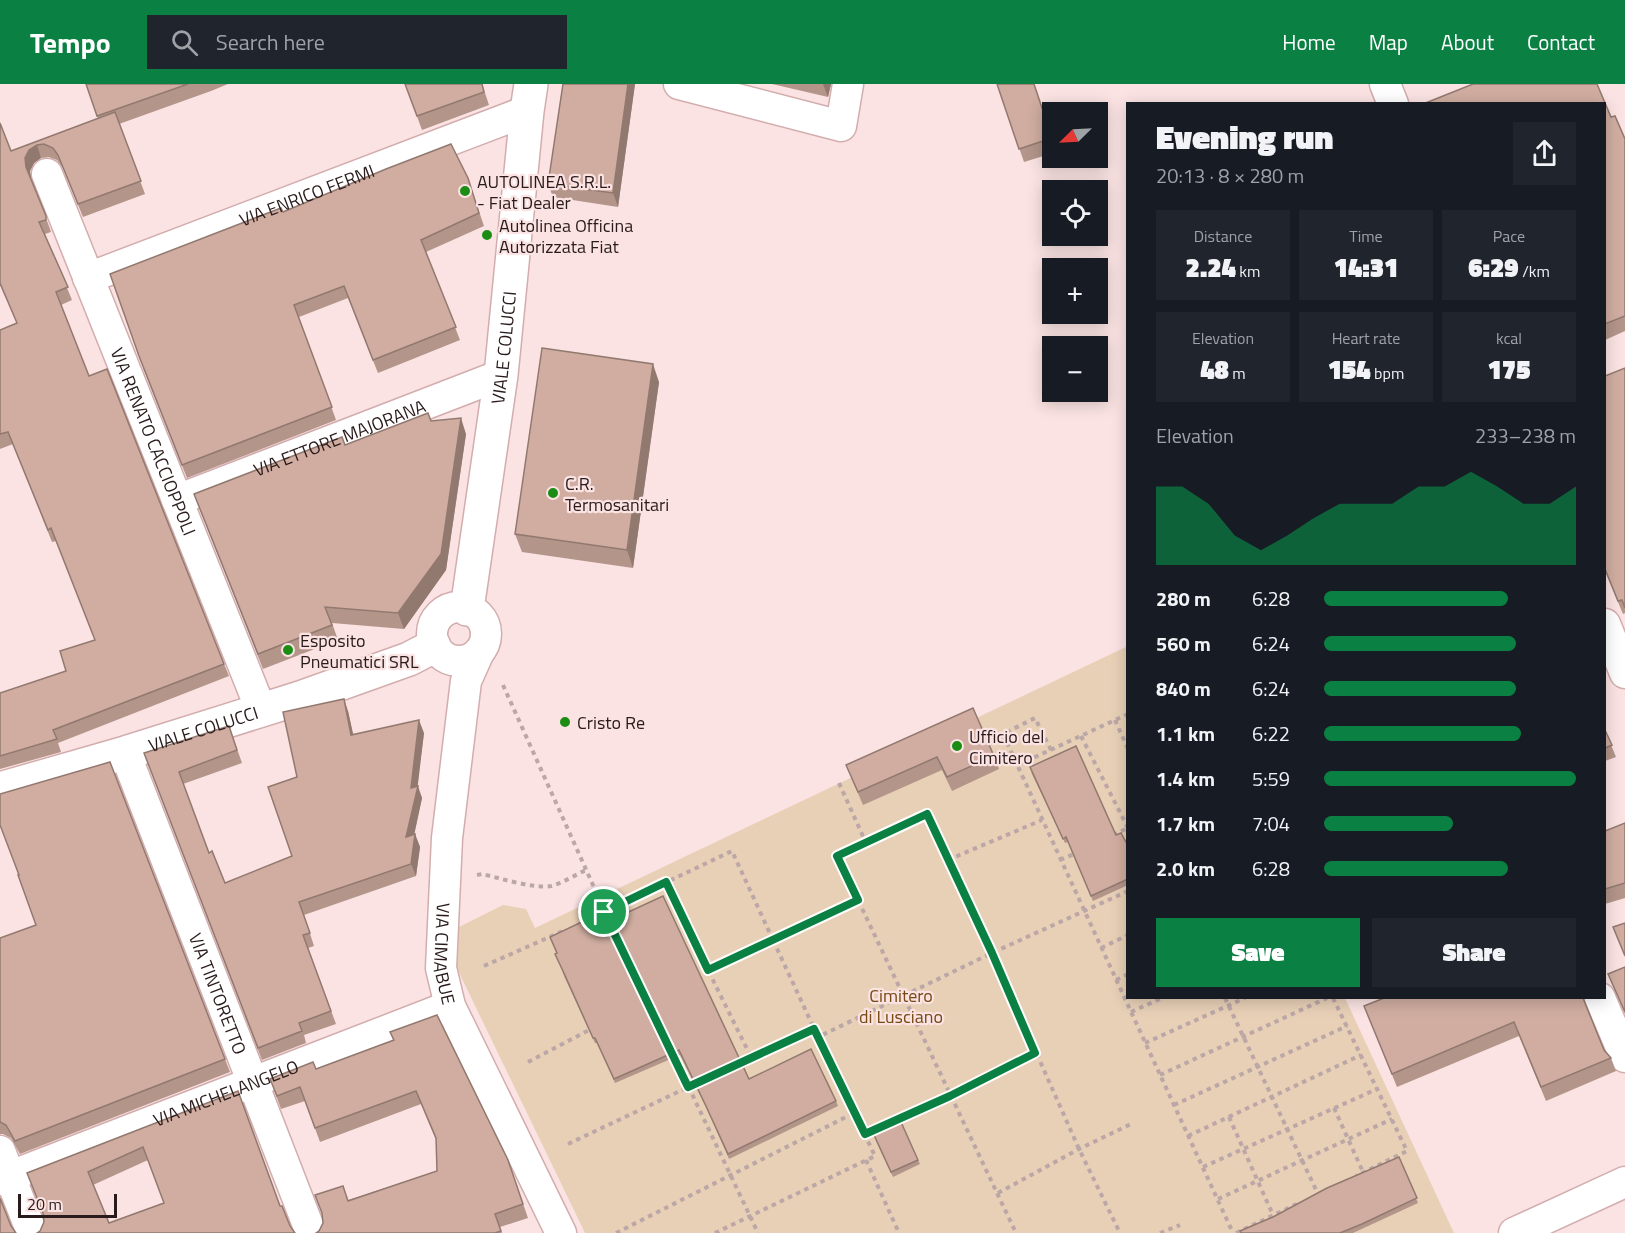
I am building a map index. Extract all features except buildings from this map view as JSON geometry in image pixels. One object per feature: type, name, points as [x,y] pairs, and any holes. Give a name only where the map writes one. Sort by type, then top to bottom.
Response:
[{"type":"street","points":[[678,84],[842,126],[848,84]]},
{"type":"street","points":[[1385,84],[1392,102]]},
{"type":"street","name":"VIA ENRICO FERMI","points":[[88,278],[529,98]]},
{"type":"street","name":"VIALE COLUCCI","points":[[467,609],[501,375],[529,98]]},
{"type":"street","name":"VIA RENATO CACCIOPPOLI","points":[[47,174],[261,710]]},
{"type":"street","name":"VIA ETTORE MAJORANA","points":[[177,500],[501,375]]},
{"type":"street","points":[[459,607],[467,609],[481,620],[485,628],[485,640],[479,652],[471,658],[454,661],[446,658],[434,646],[432,628],[442,613],[459,607]]},
{"type":"street","points":[[1606,626],[1625,673]]},
{"type":"street","name":"VIALE COLUCCI","points":[[0,789],[261,710],[409,659],[434,646]]},
{"type":"street","name":"VIA CIMABUE","points":[[479,652],[466,681],[447,838],[441,968],[450,1006],[561,1233]]},
{"type":"street","name":"VIA TINTORETTO","points":[[125,753],[311,1233]]},
{"type":"street","points":[[1600,999],[1625,1057]]},
{"type":"street","name":"VIA MICHELANGELO","points":[[3,1169],[252,1082],[450,1006]]},
{"type":"street","points":[[3,1169],[32,1233]]},
{"type":"street","points":[[1514,1233],[1625,1182]]},
{"type":"path","points":[[503,685],[614,932]]},
{"type":"path","points":[[1018,765],[1126,715]]},
{"type":"path","points":[[1051,750],[1035,718],[1003,734],[1235,1233],[1327,1190]]},
{"type":"path","points":[[1115,720],[1126,745]]},
{"type":"path","points":[[1081,736],[1126,824]]},
{"type":"path","points":[[839,783],[866,843]]},
{"type":"path","points":[[1016,1233],[837,856],[927,814],[1079,1149],[1120,1233]]},
{"type":"path","points":[[948,860],[1042,820]]},
{"type":"path","points":[[1109,837],[1126,829]]},
{"type":"path","points":[[586,920],[732,850],[875,1156],[715,1233]]},
{"type":"path","points":[[1060,860],[1080,851]]},
{"type":"path","points":[[470,876],[482,874],[509,881],[551,886],[586,870]]},
{"type":"path","points":[[666,882],[751,1057]]},
{"type":"path","points":[[818,1037],[992,953],[1126,892]]},
{"type":"path","points":[[708,970],[858,900]]},
{"type":"path","points":[[484,966],[568,929]]},
{"type":"path","points":[[1101,948],[1126,936]]},
{"type":"path","points":[[1116,980],[1126,975]]},
{"type":"path","points":[[1131,1012],[1159,999]]},
{"type":"path","points":[[1226,999],[1318,1194]]},
{"type":"path","points":[[1145,1043],[1243,999]]},
{"type":"path","points":[[1160,1075],[1325,999]]},
{"type":"path","points":[[1334,999],[1407,1151],[1354,1177]]},
{"type":"path","points":[[528,1062],[597,1026]]},
{"type":"path","points":[[1174,1106],[1347,1026]]},
{"type":"path","points":[[730,1067],[814,1029]]},
{"type":"path","points":[[670,1048],[758,1233]]},
{"type":"path","points":[[865,1134],[950,1096],[1035,1053]]},
{"type":"path","points":[[1188,1136],[1361,1055]]},
{"type":"path","points":[[568,1144],[699,1082]]},
{"type":"path","points":[[1203,1167],[1377,1089]]},
{"type":"path","points":[[1334,1108],[1363,1173]]},
{"type":"path","points":[[616,1233],[854,1113]]},
{"type":"path","points":[[1229,1117],[1274,1215]]},
{"type":"path","points":[[1218,1199],[1392,1119]]},
{"type":"path","points":[[998,1193],[1131,1124]]},
{"type":"path","points":[[866,1160],[899,1233]]},
{"type":"path","points":[[1160,1233],[1180,1225]]},
{"type":"green space","name":"Cimitero di Lusciano","points":[[1126,647],[1126,999],[1345,999],[1454,1233],[585,1233],[452,958],[458,954],[449,932],[503,905],[526,909],[535,928]]},
{"type":"place","name":"AUTOLINEA S.R.L. - Fiat Dealer","points":[[465,191]]},
{"type":"place","name":"Autolinea Officina Autorizzata Fiat","points":[[487,235]]},
{"type":"place","name":"C.R. Termosanitari","points":[[553,493]]},
{"type":"place","name":"Esposito Pneumatici SRL","points":[[288,650]]},
{"type":"place","name":"Cristo Re","points":[[565,722]]},
{"type":"place","name":"Ufficio del Cimitero","points":[[957,746]]},
{"type":"route","points":[[927,814],[992,953],[1035,1053],[950,1096],[865,1134],[814,1029],[688,1087],[604,912],[666,882],[708,970],[858,900],[837,856],[927,814]]}]
